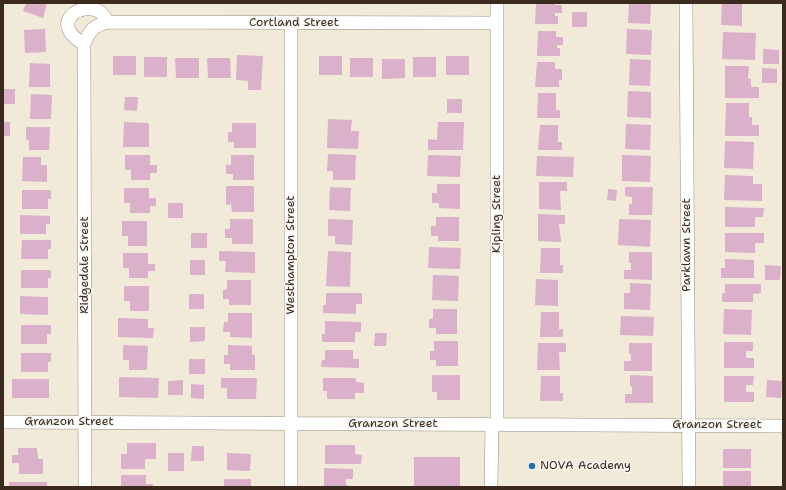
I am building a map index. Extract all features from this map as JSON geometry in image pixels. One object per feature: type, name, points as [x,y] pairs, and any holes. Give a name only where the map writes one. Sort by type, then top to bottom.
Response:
[{"type":"street","name":"Kipling Street","points":[[491,487],[494,424],[497,3]]},
{"type":"street","name":"Parklawn Street","points":[[686,3],[689,487]]},
{"type":"street","points":[[84,44],[76,39],[68,30],[68,21],[71,13],[79,8],[92,7],[100,12],[108,22]]},
{"type":"street","name":"Cortland Street","points":[[92,30],[98,25],[108,22],[497,24]]},
{"type":"street","name":"Westhampton Street","points":[[291,22],[291,487]]},
{"type":"street","name":"Ridgedale Street","points":[[85,487],[84,44],[92,30]]},
{"type":"street","name":"Granzon Street","points":[[3,422],[783,426]]},
{"type":"building","points":[[26,3],[47,3],[43,18],[23,11]]},
{"type":"building","points":[[536,3],[555,3],[555,5],[562,5],[562,13],[555,13],[555,16],[558,16],[558,24],[535,24]]},
{"type":"building","points":[[629,3],[651,3],[650,24],[628,23]]},
{"type":"building","points":[[722,3],[742,3],[742,26],[721,25]]},
{"type":"building","points":[[572,12],[587,12],[587,27],[572,27]]},
{"type":"building","points":[[45,29],[46,52],[25,53],[24,30]]},
{"type":"building","points":[[627,29],[652,30],[651,55],[626,54]]},
{"type":"building","points":[[538,31],[556,31],[556,37],[563,37],[563,45],[557,45],[557,48],[560,48],[560,56],[537,56]]},
{"type":"building","points":[[723,32],[756,33],[755,60],[722,59]]},
{"type":"building","points":[[763,49],[779,50],[779,64],[763,64]]},
{"type":"building","points":[[237,55],[263,56],[261,90],[248,90],[248,81],[236,80]]},
{"type":"building","points":[[113,56],[136,56],[136,75],[113,75]]},
{"type":"building","points":[[319,56],[342,56],[342,75],[319,75]]},
{"type":"building","points":[[446,56],[469,56],[469,75],[446,75]]},
{"type":"building","points":[[144,57],[167,57],[167,77],[144,77]]},
{"type":"building","points":[[413,57],[436,57],[436,77],[413,77]]},
{"type":"building","points":[[175,58],[199,58],[199,78],[176,78]]},
{"type":"building","points":[[207,58],[230,58],[231,78],[208,78]]},
{"type":"building","points":[[350,58],[373,58],[373,77],[350,77]]},
{"type":"building","points":[[382,59],[405,59],[405,78],[382,79]]},
{"type":"building","points":[[630,59],[651,60],[650,86],[629,85]]},
{"type":"building","points":[[537,62],[555,62],[555,69],[562,69],[562,80],[559,80],[559,87],[535,87]]},
{"type":"building","points":[[30,63],[50,64],[50,87],[29,87]]},
{"type":"building","points":[[725,66],[749,66],[748,79],[751,79],[751,87],[759,87],[759,98],[725,98]]},
{"type":"building","points":[[762,68],[777,69],[777,83],[762,83]]},
{"type":"building","points":[[3,89],[15,89],[15,104],[3,104]]},
{"type":"building","points":[[628,91],[651,92],[651,118],[627,117]]},
{"type":"building","points":[[538,93],[556,93],[556,110],[560,110],[560,118],[537,118]]},
{"type":"building","points":[[31,94],[52,95],[51,119],[30,119]]},
{"type":"building","points":[[125,97],[138,97],[137,111],[124,110]]},
{"type":"building","points":[[447,99],[462,99],[462,113],[447,113]]},
{"type":"building","points":[[726,103],[749,103],[749,117],[752,117],[752,125],[759,125],[759,136],[725,136]]},
{"type":"building","points":[[328,119],[352,120],[351,131],[359,131],[358,149],[327,148]]},
{"type":"building","points":[[3,122],[10,122],[10,136],[3,136]]},
{"type":"building","points":[[124,122],[149,123],[149,147],[123,147]]},
{"type":"building","points":[[438,122],[464,122],[463,150],[428,150],[428,139],[437,140]]},
{"type":"building","points":[[232,123],[256,123],[256,148],[234,148],[234,142],[228,142],[228,132],[232,132]]},
{"type":"building","points":[[626,124],[651,125],[650,150],[625,149]]},
{"type":"building","points":[[540,125],[558,125],[558,142],[562,142],[562,150],[538,150]]},
{"type":"building","points":[[26,127],[50,127],[49,150],[29,150],[29,140],[26,140]]},
{"type":"building","points":[[725,141],[754,142],[753,169],[724,168]]},
{"type":"building","points":[[328,154],[356,155],[355,180],[333,180],[333,171],[327,171]]},
{"type":"building","points":[[125,155],[150,155],[150,165],[157,165],[157,173],[150,173],[150,180],[131,180],[131,170],[125,170]]},
{"type":"building","points":[[231,155],[254,155],[254,180],[233,180],[233,174],[226,174],[226,165],[231,165]]},
{"type":"building","points":[[428,155],[461,156],[460,177],[427,176]]},
{"type":"building","points":[[622,155],[651,156],[650,182],[622,181]]},
{"type":"building","points":[[537,156],[574,157],[573,177],[536,176]]},
{"type":"building","points":[[23,157],[41,157],[41,165],[47,165],[47,182],[22,181]]},
{"type":"building","points":[[725,175],[753,176],[753,184],[762,184],[762,201],[724,200]]},
{"type":"building","points":[[539,182],[567,182],[567,191],[560,191],[561,210],[539,209]]},
{"type":"building","points":[[437,184],[460,184],[460,209],[439,208],[439,203],[432,203],[432,193],[437,193]]},
{"type":"building","points":[[226,186],[254,186],[254,212],[232,212],[231,204],[226,205]]},
{"type":"building","points":[[330,187],[351,188],[350,211],[329,210]]},
{"type":"building","points":[[625,187],[653,187],[652,215],[629,215],[629,204],[632,204],[632,197],[625,196]]},
{"type":"building","points":[[124,188],[149,188],[149,198],[156,198],[156,206],[150,206],[150,213],[130,213],[130,203],[124,203]]},
{"type":"building","points":[[608,189],[617,190],[616,201],[607,200]]},
{"type":"building","points":[[22,190],[51,190],[51,199],[48,199],[48,209],[22,209]]},
{"type":"building","points":[[168,203],[183,203],[183,218],[168,218]]},
{"type":"building","points":[[725,207],[764,208],[763,217],[755,217],[755,227],[725,227]]},
{"type":"building","points":[[538,214],[565,215],[565,224],[559,224],[561,242],[538,241]]},
{"type":"building","points":[[20,215],[50,216],[50,224],[46,224],[46,234],[20,234]]},
{"type":"building","points":[[436,217],[459,217],[459,241],[438,241],[438,236],[431,236],[431,226],[436,226]]},
{"type":"building","points":[[230,219],[253,219],[253,244],[232,244],[232,238],[225,238],[225,229],[230,229]]},
{"type":"building","points":[[328,219],[353,220],[352,245],[335,244],[335,236],[328,236]]},
{"type":"building","points":[[619,219],[651,220],[650,247],[618,245]]},
{"type":"building","points":[[122,221],[147,221],[147,246],[128,246],[128,236],[122,236]]},
{"type":"building","points":[[191,233],[207,233],[207,248],[191,248]]},
{"type":"building","points":[[725,233],[764,233],[764,243],[755,243],[755,253],[725,252]]},
{"type":"building","points":[[22,240],[51,240],[51,249],[48,249],[48,259],[21,259]]},
{"type":"building","points":[[429,247],[461,248],[460,269],[428,268]]},
{"type":"building","points":[[541,248],[560,248],[560,265],[563,265],[563,273],[540,273]]},
{"type":"building","points":[[219,251],[255,252],[255,273],[225,272],[226,261],[219,261]]},
{"type":"building","points":[[328,251],[351,252],[350,287],[326,286]]},
{"type":"building","points":[[629,252],[652,252],[652,280],[624,279],[624,270],[631,270],[631,263],[629,263]]},
{"type":"building","points":[[123,253],[148,253],[148,264],[155,264],[155,271],[148,271],[148,278],[129,278],[129,268],[123,268]]},
{"type":"building","points":[[725,259],[754,260],[754,278],[721,278],[721,268],[725,268]]},
{"type":"building","points":[[190,260],[205,260],[205,275],[190,275]]},
{"type":"building","points":[[765,265],[781,266],[780,280],[765,280]]},
{"type":"building","points":[[21,270],[51,270],[51,278],[48,278],[48,288],[21,288]]},
{"type":"building","points":[[433,275],[459,276],[458,301],[432,300]]},
{"type":"building","points":[[536,279],[558,280],[558,306],[535,305]]},
{"type":"building","points":[[227,280],[251,280],[251,305],[229,305],[229,299],[223,299],[223,290],[227,289]]},
{"type":"building","points":[[630,283],[651,284],[650,310],[624,309],[624,293],[630,293]]},
{"type":"building","points":[[725,284],[761,284],[761,293],[753,294],[753,302],[722,302],[722,293],[725,293]]},
{"type":"building","points":[[124,286],[149,286],[149,311],[130,311],[130,301],[124,301]]},
{"type":"building","points":[[326,293],[362,293],[362,304],[356,304],[356,314],[323,313],[323,305],[326,305]]},
{"type":"building","points":[[189,294],[204,294],[204,309],[189,309]]},
{"type":"building","points":[[20,296],[48,297],[48,315],[20,314]]},
{"type":"building","points":[[433,309],[457,309],[457,334],[436,334],[436,328],[429,328],[429,319],[433,319]]},
{"type":"building","points":[[724,309],[752,310],[751,335],[723,334]]},
{"type":"building","points":[[541,312],[559,312],[559,329],[563,329],[563,337],[540,337]]},
{"type":"building","points":[[228,313],[252,313],[252,338],[230,337],[230,332],[223,332],[224,322],[228,322]]},
{"type":"building","points":[[621,316],[654,317],[653,336],[620,335]]},
{"type":"building","points":[[118,318],[148,319],[148,328],[154,328],[153,338],[118,337]]},
{"type":"building","points":[[325,321],[361,322],[361,332],[355,332],[355,342],[322,342],[322,334],[325,334]]},
{"type":"building","points":[[21,325],[51,325],[51,334],[47,334],[47,344],[21,344]]},
{"type":"building","points":[[190,327],[205,327],[205,341],[190,342]]},
{"type":"building","points":[[375,333],[387,333],[386,346],[374,346]]},
{"type":"building","points":[[434,341],[458,341],[458,366],[436,366],[436,360],[430,360],[430,351],[434,351]]},
{"type":"building","points":[[724,342],[753,342],[753,351],[746,351],[746,358],[754,358],[754,368],[724,368]]},
{"type":"building","points":[[538,343],[566,343],[566,352],[559,352],[560,370],[537,370]]},
{"type":"building","points":[[629,343],[652,343],[652,371],[624,371],[624,361],[631,361],[631,354],[629,354]]},
{"type":"building","points":[[123,345],[148,346],[147,370],[129,370],[129,360],[123,360]]},
{"type":"building","points":[[228,345],[252,346],[252,355],[255,355],[255,370],[230,370],[230,364],[224,364],[224,355],[228,355]]},
{"type":"building","points":[[325,350],[353,350],[353,359],[359,359],[359,368],[321,367],[322,360],[325,360]]},
{"type":"building","points":[[21,353],[51,353],[51,362],[48,362],[48,372],[21,372]]},
{"type":"building","points":[[189,359],[205,359],[205,374],[189,374]]},
{"type":"building","points":[[432,375],[460,375],[460,400],[437,400],[437,392],[432,392]]},
{"type":"building","points":[[630,375],[653,376],[653,403],[625,403],[625,394],[632,394]]},
{"type":"building","points":[[541,376],[560,376],[560,393],[563,393],[563,401],[540,401]]},
{"type":"building","points":[[724,376],[754,376],[753,385],[746,385],[746,392],[754,392],[754,402],[724,402]]},
{"type":"building","points":[[119,377],[159,378],[158,398],[119,397]]},
{"type":"building","points":[[221,378],[257,378],[256,399],[227,399],[227,388],[221,388]]},
{"type":"building","points":[[323,378],[356,378],[356,382],[364,383],[364,393],[355,393],[355,399],[327,399],[327,391],[323,391]]},
{"type":"building","points":[[12,379],[49,379],[49,398],[12,398]]},
{"type":"building","points":[[183,380],[183,395],[168,395],[168,381]]},
{"type":"building","points":[[767,380],[782,381],[781,398],[766,397]]},
{"type":"building","points":[[191,384],[204,385],[204,399],[191,398]]},
{"type":"building","points":[[127,443],[156,443],[156,459],[145,459],[145,469],[121,469],[121,454],[127,454]]},
{"type":"building","points":[[325,445],[355,445],[355,454],[362,455],[361,464],[325,464]]},
{"type":"building","points":[[192,446],[204,446],[204,461],[191,461]]},
{"type":"building","points":[[18,448],[37,448],[38,459],[43,459],[43,474],[19,474],[19,463],[12,463],[12,455],[18,455]]},
{"type":"building","points":[[723,449],[751,449],[751,468],[723,468]]},
{"type":"building","points":[[168,453],[184,453],[184,471],[168,471]]},
{"type":"building","points":[[227,453],[251,454],[250,471],[227,470]]},
{"type":"building","points":[[414,457],[460,457],[460,487],[414,487]]},
{"type":"building","points":[[324,468],[353,469],[353,479],[346,479],[346,485],[348,485],[348,487],[324,487]]},
{"type":"building","points":[[723,471],[751,471],[751,487],[723,487]]},
{"type":"building","points":[[121,475],[146,475],[146,484],[153,484],[153,487],[121,487]]},
{"type":"building","points":[[224,479],[251,479],[251,487],[224,487]]},
{"type":"building","points":[[9,482],[47,482],[47,487],[9,487]]},
{"type":"place","name":"NOVA Academy","points":[[532,466]]}]
